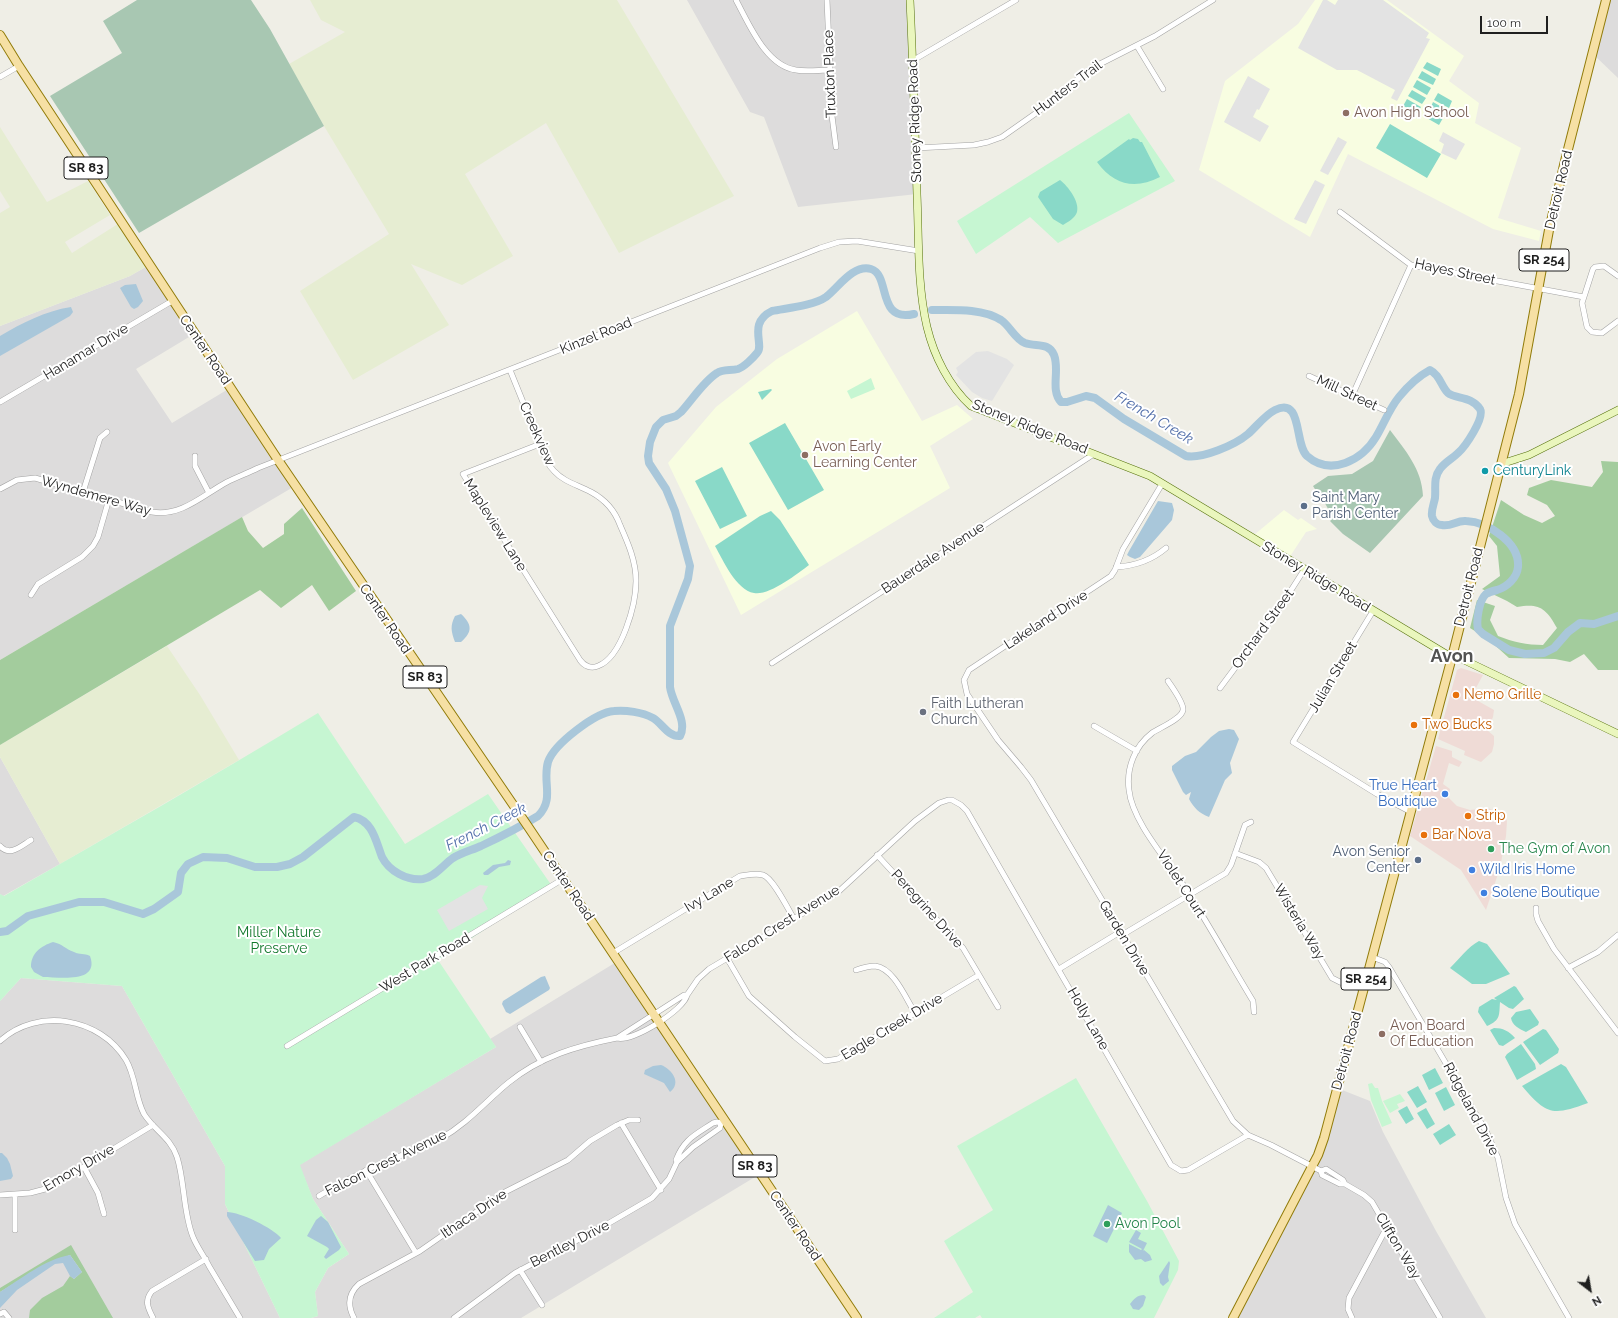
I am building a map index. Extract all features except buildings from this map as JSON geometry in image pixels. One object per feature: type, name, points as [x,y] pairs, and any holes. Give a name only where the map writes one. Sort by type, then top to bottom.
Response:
[{"type":"main road","name":"Detroit Road","points":[[1233,1318],[1312,1166],[1324,1138],[1452,656],[1501,464],[1520,385],[1564,165],[1606,0]]},
{"type":"main road","name":"Center Road","points":[[0,35],[172,301],[278,460],[387,622],[521,816],[613,953],[723,1122],[857,1318]]},
{"type":"street","points":[[736,0],[766,52],[776,63],[785,68],[796,70],[830,70]]},
{"type":"street","name":"Truxton Place","points":[[827,0],[832,124],[836,147]]},
{"type":"street","name":"Stoney Ridge Road","points":[[910,0],[919,251],[924,311],[931,340],[950,381],[964,399],[971,406],[1150,476],[1304,570],[1452,656],[1618,734]]},
{"type":"street","points":[[912,61],[1016,0]]},
{"type":"street","name":"Hunters Trail","points":[[916,148],[974,145],[1002,137],[1039,111],[1090,69],[1137,46],[1213,0]]},
{"type":"street","points":[[1137,46],[1163,89]]},
{"type":"street","points":[[0,77],[19,66]]},
{"type":"street","name":"Hayes Street","points":[[1340,212],[1411,265],[1584,297]]},
{"type":"street","name":"Kinzel Road","points":[[278,460],[510,370],[791,258],[826,246],[839,242],[857,241],[919,251]]},
{"type":"street","points":[[1352,396],[1411,265]]},
{"type":"street","points":[[1618,276],[1604,266],[1595,267],[1584,297],[1582,308],[1588,327],[1592,332],[1602,333],[1618,321]]},
{"type":"street","name":"Hanamar Drive","points":[[0,402],[172,301]]},
{"type":"street","name":"Creekview","points":[[510,370],[546,460],[556,474],[596,495],[605,502],[615,515],[632,554],[635,567],[635,595],[623,636],[615,653],[600,666],[592,668],[584,665],[545,605]]},
{"type":"street","name":"Mill Street","points":[[1309,376],[1384,410]]},
{"type":"street","points":[[1501,464],[1529,455],[1618,410]]},
{"type":"street","points":[[83,492],[100,438],[107,432]]},
{"type":"street","name":"Mapleview Lane","points":[[540,444],[464,474],[545,605]]},
{"type":"street","name":"Bauerdale Avenue","points":[[772,663],[1094,454]]},
{"type":"street","points":[[195,456],[195,466],[209,493]]},
{"type":"street","name":"Wyndemere Way","points":[[0,489],[17,480],[35,478],[152,512],[166,513],[180,510],[228,482],[278,460]]},
{"type":"street","name":"Lakeland Drive","points":[[964,680],[966,673],[972,668],[1108,579],[1116,567],[1123,549],[1162,484]]},
{"type":"street","points":[[31,595],[38,584],[82,557],[93,546],[98,537],[109,499]]},
{"type":"street","points":[[1116,567],[1134,565],[1156,555],[1166,548]]},
{"type":"street","name":"Orchard Street","points":[[1220,688],[1279,609],[1304,570]]},
{"type":"street","name":"Julian Street","points":[[1373,611],[1293,742],[1377,794],[1411,812]]},
{"type":"street","name":"Garden Drive","points":[[964,680],[965,689],[998,740],[1027,775],[1233,1121],[1248,1135],[1271,1144],[1312,1166]]},
{"type":"street","name":"Violet Court","points":[[1168,681],[1182,705],[1183,711],[1180,716],[1149,736],[1137,751],[1132,761],[1128,776],[1128,787],[1132,803],[1157,848],[1190,896],[1253,1001],[1254,1012]]},
{"type":"street","points":[[1094,726],[1137,751]]},
{"type":"street","name":"Falcon Crest Avenue","points":[[618,1038],[621,1040],[636,1036],[658,1022],[682,1005],[687,999],[687,995],[704,973],[837,893],[877,855],[934,806],[948,800],[956,801]]},
{"type":"street","name":"Holly Lane","points":[[956,801],[967,811],[1174,1168],[1181,1171],[1188,1170],[1248,1135]]},
{"type":"street","points":[[1059,969],[1190,896],[1226,873],[1229,869],[1245,825],[1251,822]]},
{"type":"street","points":[[0,846],[6,851],[13,851],[32,840]]},
{"type":"street","name":"Wisteria Way","points":[[1235,853],[1260,862],[1266,868],[1332,978],[1364,989]]},
{"type":"street","name":"Peregrine Drive","points":[[877,855],[959,943],[998,1007]]},
{"type":"street","name":"Ivy Lane","points":[[613,953],[740,876],[763,875],[767,878],[775,887],[794,918]]},
{"type":"street","name":"West Park Road","points":[[287,1046],[563,879]]},
{"type":"street","points":[[1536,908],[1536,914],[1540,925],[1568,968],[1618,1033]]},
{"type":"street","points":[[1568,968],[1598,952],[1618,935]]},
{"type":"street","name":"Ridgeland Drive","points":[[1372,957],[1385,962],[1389,967],[1487,1133],[1498,1158],[1506,1198],[1515,1224],[1569,1318]]},
{"type":"street","name":"Eagle Creek Drive","points":[[727,958],[749,996],[795,1037],[825,1061],[838,1059],[979,975]]},
{"type":"street","points":[[856,970],[874,966],[885,970],[894,979],[915,1014]]},
{"type":"street","name":"Falcon Crest Avenue","points":[[319,1196],[366,1170],[422,1148],[452,1132],[474,1115],[509,1082],[541,1062],[573,1048],[618,1038],[653,1014],[684,995],[687,995]]},
{"type":"street","points":[[0,1041],[21,1027],[49,1020],[67,1021],[82,1025],[95,1031],[113,1044],[126,1060],[134,1077],[141,1107],[153,1125],[168,1140],[176,1156],[192,1235],[240,1318]]},
{"type":"street","points":[[520,1027],[541,1062]]},
{"type":"street","name":"Ithaca Drive","points":[[354,1318],[349,1304],[352,1292],[355,1287],[364,1280],[416,1253],[505,1192],[568,1160],[590,1141],[621,1123],[629,1120],[638,1120]]},
{"type":"street","name":"Bentley Drive","points":[[454,1318],[520,1270],[643,1204],[661,1190],[672,1173],[680,1150],[686,1142],[713,1123],[723,1122],[720,1128],[693,1147],[677,1162]]},
{"type":"street","points":[[621,1123],[661,1190]]},
{"type":"street","name":"Emory Drive","points":[[0,1195],[30,1193],[49,1188],[153,1125]]},
{"type":"street","name":"Clifton Way","points":[[1312,1166],[1321,1171],[1326,1169],[1343,1180],[1345,1184],[1368,1198],[1387,1227],[1440,1318]]},
{"type":"street","points":[[84,1167],[98,1193],[104,1214]]},
{"type":"street","points":[[366,1170],[416,1253]]},
{"type":"street","points":[[15,1195],[15,1230]]},
{"type":"street","points":[[1352,1318],[1348,1309],[1350,1298],[1387,1227]]},
{"type":"street","points":[[153,1318],[147,1306],[148,1298],[152,1291],[206,1259]]},
{"type":"street","points":[[520,1270],[542,1305]]},
{"type":"street","points":[[0,1314],[4,1312],[9,1318]]},
{"type":"shaded area","points":[[137,0],[251,0],[270,29],[324,126],[139,233],[50,96],[122,53],[103,21]]},
{"type":"shaded area","points":[[310,0],[617,0],[734,196],[619,253],[546,123],[465,174],[513,256],[462,285],[411,264],[449,325],[353,380],[300,291],[389,234],[324,126],[289,64],[345,32],[321,20]]},
{"type":"shaded area","points":[[687,0],[910,0],[917,194],[798,207],[764,117],[750,112]]},
{"type":"shaded area","name":"Avon High School","points":[[1315,0],[1387,0],[1464,56],[1449,81],[1479,103],[1475,123],[1521,148],[1498,218],[1541,231],[1539,241],[1493,229],[1348,154],[1310,237],[1199,170],[1225,81],[1298,24]]},
{"type":"shaded area","points":[[1323,0],[1327,0],[1335,5],[1338,0],[1383,0],[1429,33],[1426,38],[1430,39],[1397,101],[1391,98],[1395,90],[1357,70],[1337,70],[1298,48]]},
{"type":"shaded area","points":[[1606,0],[1618,0],[1618,78],[1593,54]]},
{"type":"shaded area","points":[[1427,62],[1441,69],[1438,76],[1423,68]]},
{"type":"shaded area","points":[[1422,71],[1436,79],[1433,85],[1418,78]]},
{"type":"shaded area","points":[[1248,76],[1270,89],[1259,110],[1257,109],[1253,117],[1269,126],[1260,142],[1224,122]]},
{"type":"shaded area","points":[[1417,80],[1431,88],[1427,95],[1413,87]]},
{"type":"shaded area","points":[[1412,90],[1426,98],[1422,104],[1408,96]]},
{"type":"shaded area","points":[[1438,93],[1452,101],[1449,108],[1434,100]]},
{"type":"shaded area","points":[[1407,99],[1421,107],[1417,113],[1403,106]]},
{"type":"shaded area","points":[[1433,102],[1447,110],[1444,116],[1430,109]]},
{"type":"shaded area","points":[[1429,111],[1443,118],[1439,125],[1425,117]]},
{"type":"shaded area","points":[[1390,124],[1441,154],[1427,178],[1376,148]]},
{"type":"shaded area","points":[[0,127],[47,202],[88,181],[110,215],[65,242],[72,253],[121,222],[149,265],[130,276],[0,326],[0,213],[10,207],[0,191]]},
{"type":"shaded area","points":[[1443,132],[1465,144],[1456,160],[1441,153],[1444,144],[1439,141]]},
{"type":"shaded area","points":[[1338,137],[1347,142],[1328,175],[1320,171]]},
{"type":"shaded area","points":[[1133,138],[1142,142],[1160,177],[1142,183],[1126,183],[1110,176],[1097,162],[1129,139],[1130,140]]},
{"type":"shaded area","points":[[1060,180],[1073,194],[1077,204],[1077,212],[1075,216],[1063,225],[1053,219],[1038,197],[1040,192]]},
{"type":"shaded area","points":[[1315,180],[1325,185],[1306,224],[1294,219]]},
{"type":"shaded area","points":[[149,265],[194,334],[136,369],[172,423],[230,388],[295,486],[0,660],[0,326],[130,276]]},
{"type":"shaded area","points":[[136,284],[143,301],[134,309],[131,307],[120,288],[125,285]]},
{"type":"shaded area","points":[[71,307],[73,312],[70,316],[0,356],[0,336],[34,318],[52,311]]},
{"type":"shaded area","name":"Avon Early Learning Center","points":[[857,311],[922,421],[957,405],[973,419],[930,446],[950,488],[741,615],[668,463],[716,407],[777,359]]},
{"type":"shaded area","points":[[988,351],[1007,359],[1014,365],[992,401],[982,398],[972,392],[956,375],[958,372],[956,368],[976,352]]},
{"type":"shaded area","points":[[772,390],[762,400],[758,392]]},
{"type":"shaded area","points":[[785,423],[824,490],[788,510],[749,443]]},
{"type":"shaded area","points":[[1390,430],[1412,460],[1420,477],[1423,496],[1370,553],[1343,534],[1330,521],[1333,518],[1320,494],[1318,494],[1313,486],[1328,476],[1352,474],[1373,461]]},
{"type":"shaded area","points":[[722,467],[747,516],[720,529],[695,481]]},
{"type":"shaded area","points":[[1158,501],[1172,503],[1174,510],[1172,520],[1140,557],[1135,559],[1130,557],[1127,555],[1129,551]]},
{"type":"shaded area","points":[[1284,510],[1298,520],[1301,518],[1317,529],[1306,532],[1289,558],[1254,535]]},
{"type":"shaded area","points":[[771,511],[780,520],[809,565],[775,588],[760,593],[754,593],[747,591],[736,581],[715,546],[760,516]]},
{"type":"shaded area","points":[[461,614],[467,621],[470,628],[468,635],[461,642],[455,642],[452,632],[452,623],[455,616]]},
{"type":"shaded area","points":[[167,646],[200,695],[239,760],[60,864],[0,757],[0,745]]},
{"type":"shaded area","points":[[1461,668],[1483,675],[1471,697],[1494,710],[1493,717],[1487,730],[1494,736],[1492,752],[1481,762],[1464,755],[1465,751],[1438,739],[1457,670]]},
{"type":"shaded area","points":[[1229,729],[1234,730],[1239,739],[1230,763],[1232,773],[1225,780],[1209,817],[1202,814],[1193,805],[1189,799],[1191,792],[1186,795],[1183,792],[1172,770],[1172,766],[1185,756],[1196,752],[1219,731]]},
{"type":"shaded area","points":[[1436,746],[1452,751],[1452,757],[1462,762],[1459,767],[1449,763],[1443,784],[1450,789],[1448,797],[1457,806],[1470,810],[1488,808],[1504,815],[1507,821],[1506,836],[1500,868],[1486,910],[1461,870],[1410,836]]},
{"type":"shaded area","points":[[0,757],[60,864],[3,896],[0,894]]},
{"type":"shaded area","points":[[508,860],[511,861],[510,865],[499,867],[488,875],[484,875],[483,873],[493,865],[505,863]]},
{"type":"shaded area","points":[[480,885],[488,886],[482,898],[488,909],[449,931],[437,910]]},
{"type":"shaded area","points":[[1479,941],[1487,944],[1510,974],[1486,984],[1472,984],[1450,968],[1475,943]]},
{"type":"shaded area","points":[[53,942],[76,953],[90,956],[92,965],[89,971],[84,975],[68,978],[43,977],[34,972],[31,967],[31,962],[35,954],[44,946]]},
{"type":"shaded area","points":[[618,961],[760,1174],[521,1318],[311,1318],[318,1316],[315,1292],[328,1268],[349,1254],[313,1199],[299,1165],[496,1047],[490,1039]]},
{"type":"shaded area","points":[[545,976],[550,988],[549,990],[510,1014],[506,1012],[502,1004],[503,1001]]},
{"type":"shaded area","points":[[21,978],[122,986],[225,1166],[225,1204],[280,1318],[0,1318],[0,1001]]},
{"type":"shaded area","points":[[1514,986],[1524,999],[1513,1009],[1500,1002],[1497,1019],[1495,1022],[1487,1026],[1478,1012],[1479,1007],[1492,999],[1497,1000],[1494,998]]},
{"type":"shaded area","points":[[1530,1009],[1539,1022],[1538,1025],[1526,1032],[1516,1026],[1511,1018],[1516,1012]]},
{"type":"shaded area","points":[[1494,1028],[1506,1030],[1515,1038],[1503,1046],[1499,1045],[1490,1030]]},
{"type":"shaded area","points":[[1543,1029],[1546,1030],[1559,1049],[1558,1053],[1540,1065],[1523,1042]]},
{"type":"shaded area","points":[[1521,1044],[1535,1064],[1536,1069],[1517,1080],[1505,1057]]},
{"type":"shaded area","points":[[1561,1064],[1566,1067],[1588,1103],[1566,1110],[1551,1110],[1544,1108],[1522,1086]]},
{"type":"shaded area","points":[[661,1065],[669,1070],[674,1077],[675,1085],[670,1092],[664,1083],[644,1074],[645,1070],[653,1066]]},
{"type":"shaded area","points":[[1435,1068],[1443,1083],[1429,1090],[1422,1075]]},
{"type":"shaded area","points":[[1418,1086],[1427,1102],[1417,1108],[1407,1092]]},
{"type":"shaded area","points":[[1446,1087],[1455,1105],[1444,1111],[1435,1093]]},
{"type":"shaded area","points":[[1337,1088],[1370,1101],[1383,1132],[1436,1231],[1486,1318],[1233,1318],[1318,1155]]},
{"type":"shaded area","points":[[1407,1106],[1414,1119],[1406,1124],[1398,1111]]},
{"type":"shaded area","points":[[1426,1108],[1435,1124],[1427,1129],[1417,1113]]},
{"type":"shaded area","points":[[1449,1124],[1456,1135],[1440,1145],[1433,1134]]},
{"type":"shaded area","points":[[0,1153],[7,1158],[10,1164],[13,1176],[11,1179],[0,1181]]},
{"type":"shaded area","name":"Avon Pool","points":[[1108,1205],[1122,1213],[1107,1243],[1093,1236]]},
{"type":"shaded area","points":[[227,1212],[256,1221],[281,1238],[269,1249],[264,1260],[255,1261],[227,1216]]},
{"type":"shaded area","points":[[321,1216],[328,1222],[341,1247],[326,1259],[324,1257],[329,1249],[307,1236],[316,1220]]},
{"type":"shaded area","name":"Avon Pool","points":[[1136,1230],[1141,1233],[1138,1239],[1147,1243],[1143,1251],[1144,1250],[1150,1255],[1152,1260],[1145,1262],[1141,1259],[1135,1260],[1129,1252],[1129,1244],[1141,1250],[1142,1249],[1129,1242]]},
{"type":"shaded area","points":[[70,1255],[82,1272],[74,1279],[70,1276],[63,1263],[55,1264],[17,1290],[0,1308],[0,1292],[42,1265]]},
{"type":"shaded area","points":[[1169,1261],[1169,1281],[1163,1286],[1160,1283],[1159,1276]]},
{"type":"shaded area","points":[[1144,1295],[1146,1297],[1143,1306],[1139,1310],[1133,1309],[1130,1304],[1134,1299]]},
{"type":"green space","points":[[1129,113],[1175,181],[1058,243],[1030,217],[976,254],[957,221]]},
{"type":"green space","points":[[871,378],[875,389],[851,399],[847,391]]},
{"type":"green space","points":[[1601,461],[1618,462],[1618,670],[1598,670],[1584,654],[1570,662],[1555,659],[1509,658],[1488,639],[1470,628],[1477,600],[1495,606],[1490,620],[1498,636],[1526,644],[1543,645],[1557,628],[1549,616],[1541,608],[1531,606],[1517,607],[1482,589],[1500,576],[1497,546],[1489,536],[1501,500],[1524,515],[1542,523],[1555,516],[1547,505],[1527,495],[1529,488],[1551,480],[1592,487],[1603,472]]},
{"type":"green space","points":[[302,508],[356,591],[329,611],[312,585],[281,608],[260,590],[0,745],[0,660],[242,517],[248,531],[263,548],[284,534],[284,524]]},
{"type":"green space","name":"Miller Nature Preserve","points":[[318,713],[405,844],[488,794],[552,886],[438,960],[496,1047],[300,1165],[313,1199],[349,1254],[328,1268],[315,1292],[318,1316],[311,1318],[280,1318],[225,1204],[225,1166],[122,986],[21,978],[0,1001],[0,894],[4,896],[201,783]]},
{"type":"green space","points":[[1076,1078],[1147,1201],[1179,1261],[1178,1270],[1154,1318],[982,1318],[980,1315],[975,1318],[934,1318],[973,1292],[944,1241],[993,1210],[957,1146]]},
{"type":"green space","points":[[1372,1083],[1375,1088],[1378,1088],[1392,1123],[1382,1127],[1371,1100],[1368,1084]]},
{"type":"green space","points":[[1400,1094],[1405,1101],[1397,1104],[1399,1108],[1390,1113],[1383,1101]]},
{"type":"green space","points":[[71,1245],[113,1318],[29,1318],[30,1310],[42,1298],[63,1286],[70,1276],[74,1279],[82,1272],[70,1255],[42,1266],[0,1292],[0,1288]]},
{"type":"waterway","name":"French Creek","points":[[0,932],[7,931],[28,916],[79,902],[104,902],[143,914],[154,909],[178,892],[181,873],[188,864],[203,857],[227,858],[255,867],[277,867],[290,864],[303,857],[354,817],[360,819],[370,827],[382,857],[389,867],[405,877],[417,879],[427,878],[456,856],[481,846],[538,816],[546,803],[546,776],[548,762],[552,755],[558,747],[576,730],[597,717],[614,711],[639,713],[653,718],[669,732],[676,736],[680,736],[682,730],[681,718],[670,687],[670,626],[688,579],[690,566],[675,511],[666,489],[649,463],[648,456],[650,442],[656,427],[663,420],[676,416],[681,412],[712,376],[722,371],[740,368],[757,353],[759,349],[758,327],[765,316],[772,311],[807,305],[821,300],[831,293],[852,273],[858,270],[864,268],[871,269],[877,273],[881,280],[889,305],[894,312],[902,315],[914,314]]},
{"type":"waterway","name":"French Creek","points":[[932,310],[958,310],[985,313],[1001,320],[1021,341],[1046,347],[1052,351],[1056,361],[1056,392],[1061,402],[1067,402],[1086,396],[1095,398],[1124,419],[1186,456],[1201,455],[1227,447],[1248,434],[1271,412],[1284,407],[1290,410],[1294,415],[1300,442],[1307,456],[1316,462],[1326,465],[1345,463],[1363,453],[1376,437],[1392,406],[1399,397],[1413,382],[1430,370],[1436,375],[1448,393],[1473,402],[1480,409],[1481,413],[1474,432],[1465,445],[1458,453],[1444,464],[1436,476],[1435,498],[1432,512],[1433,520],[1440,525],[1448,525],[1460,521],[1474,522],[1492,529],[1508,542],[1514,549],[1517,558],[1518,567],[1516,575],[1511,582],[1501,589],[1487,593],[1484,597],[1477,621],[1478,629],[1483,634],[1509,650],[1525,654],[1544,653],[1554,648],[1568,632],[1580,623],[1594,624],[1618,616]]},
{"type":"place","name":"Avon High School","points":[[1346,113]]},
{"type":"place","name":"Avon Early Learning Center","points":[[805,455]]},
{"type":"place","name":"CenturyLink","points":[[1485,471]]},
{"type":"place","name":"Saint Mary Parish Center","points":[[1304,506]]},
{"type":"place","name":"Nemo Grille","points":[[1456,695]]},
{"type":"place","name":"Faith Lutheran Church","points":[[923,712]]},
{"type":"place","name":"Two Bucks","points":[[1414,725]]},
{"type":"place","name":"True Heart Boutique","points":[[1445,794]]},
{"type":"place","name":"Strip","points":[[1468,816]]},
{"type":"place","name":"Bar Nova","points":[[1424,835]]},
{"type":"place","name":"The Gym of Avon","points":[[1491,849]]},
{"type":"place","name":"Avon Senior Center","points":[[1418,860]]},
{"type":"place","name":"Wild Iris Home","points":[[1472,870]]},
{"type":"place","name":"Solene Boutique","points":[[1484,893]]},
{"type":"place","name":"Avon Board Of Education","points":[[1382,1034]]},
{"type":"place","name":"Avon Pool","points":[[1107,1224]]},
{"type":"district","name":"Avon","points":[[1452,657]]}]
